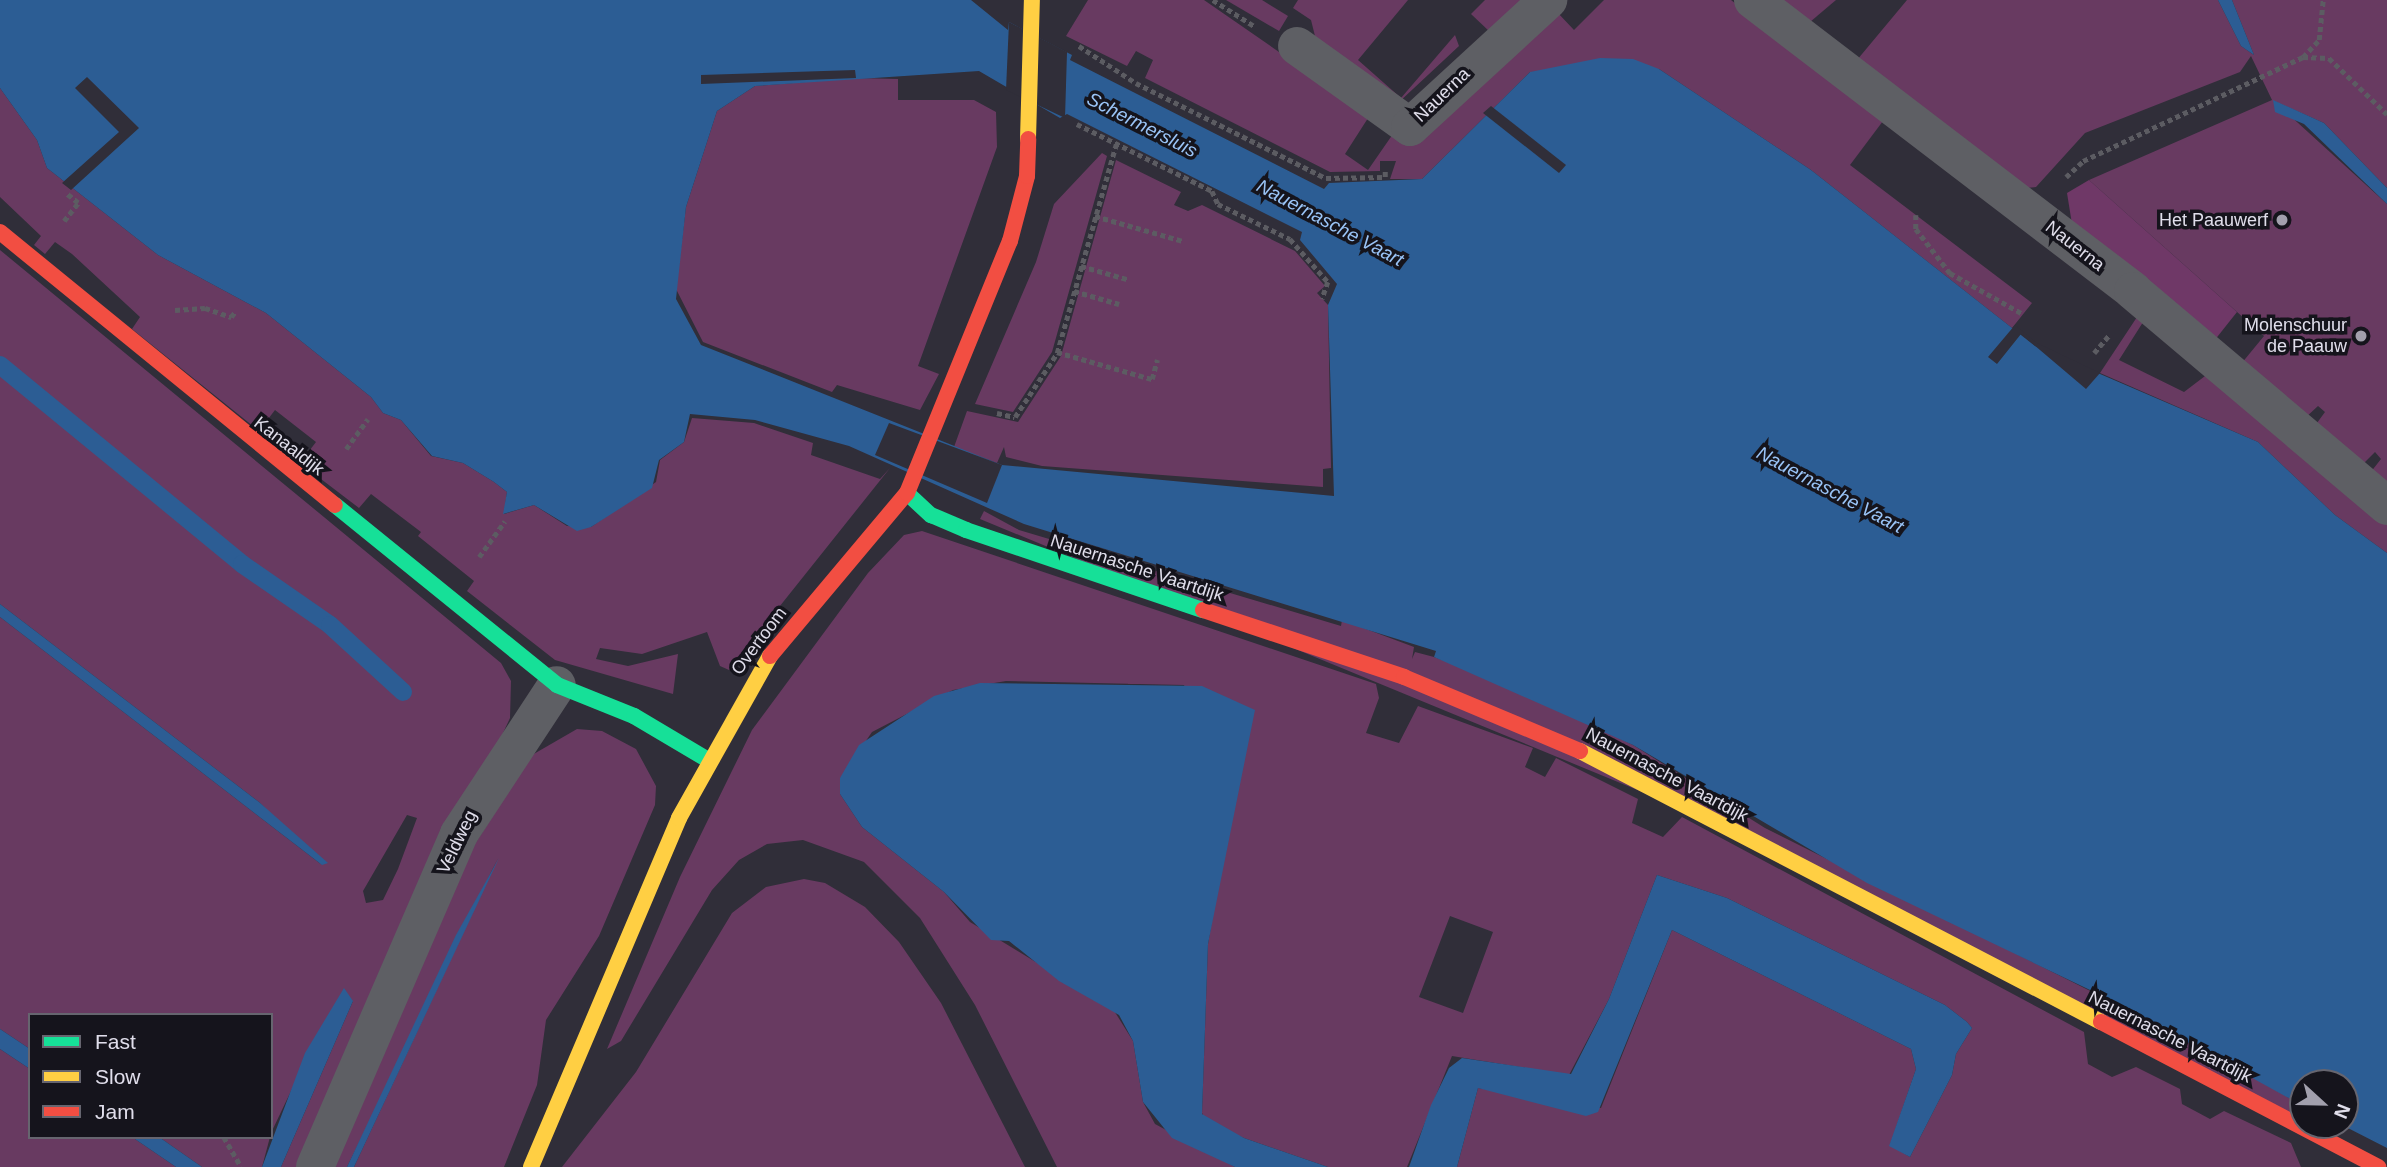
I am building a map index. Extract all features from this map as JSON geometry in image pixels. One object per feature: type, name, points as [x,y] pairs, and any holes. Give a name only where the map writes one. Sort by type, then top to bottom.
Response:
[{"type":"street","name":"Nauerna","points":[[1297,46],[1410,127],[1548,0]]},
{"type":"street","name":"Nauerna","points":[[1753,0],[2036,215],[2387,506]]},
{"type":"street","points":[[1031,121],[1036,7]]},
{"type":"street","name":"Overtoom","points":[[531,1167],[708,760],[782,639],[911,486],[935,433],[1010,241],[1031,152],[1031,121]]},
{"type":"street","name":"Kanaaldijk","points":[[0,232],[558,685]]},
{"type":"street","name":"Nauernasche Vaartdijk","points":[[911,486],[931,515],[966,530],[1340,655],[1544,733],[2378,1167]]},
{"type":"street","points":[[558,685],[634,716],[708,760]]},
{"type":"street","name":"Veldweg","points":[[315,1167],[459,834],[558,685]]},
{"type":"path","points":[[1213,0],[1256,27]]},
{"type":"path","points":[[2036,215],[2083,161],[2303,57],[2319,40],[2323,0]]},
{"type":"path","points":[[1036,7],[1326,178],[1384,177],[1386,161]]},
{"type":"path","points":[[2303,57],[2329,58],[2387,114]]},
{"type":"path","points":[[1031,121],[1071,121],[1290,239],[1328,282],[1322,299]]},
{"type":"path","points":[[1007,415],[1015,417],[1057,352],[1116,144]]},
{"type":"path","points":[[1916,215],[1913,225],[1950,273],[2023,314]]},
{"type":"path","points":[[1095,216],[1183,241]]},
{"type":"path","points":[[1081,266],[1127,279]]},
{"type":"path","points":[[1073,292],[1119,304]]},
{"type":"path","points":[[1057,352],[1152,379],[1157,360]]},
{"type":"path","points":[[225,1139],[241,1167]]},
{"type":"shaded area","points":[[1088,0],[1204,0],[1370,115],[1345,154],[1368,170],[1395,131],[1557,12],[1574,30],[1604,0],[1731,0],[1883,121],[1850,165],[2032,303],[2012,328],[1811,170],[1659,69],[1530,72],[1422,179],[1390,179],[1396,161],[1380,161],[1380,171],[1330,172],[1145,78],[1153,60],[1136,51],[1127,66],[1066,36]]},
{"type":"shaded area","points":[[1226,0],[1262,0],[1288,16],[1279,31]]},
{"type":"shaded area","points":[[1298,0],[1408,0],[1358,60],[1401,98],[1455,35],[1459,46],[1398,103],[1315,36],[1311,20],[1293,8]]},
{"type":"shaded area","points":[[1485,0],[1526,0],[1490,32],[1471,14]]},
{"type":"shaded area","points":[[1779,0],[1836,0],[1810,22]]},
{"type":"shaded area","points":[[1907,0],[2218,0],[2241,46],[2254,55],[2232,0],[2387,0],[2387,188],[2324,123],[2274,101],[2387,204],[2387,488],[2370,473],[2381,459],[2375,452],[2361,466],[2314,427],[2325,412],[2318,406],[2304,419],[2241,364],[2264,336],[2089,180],[2272,100],[2251,56],[2240,72],[2085,133],[2036,187],[2026,188],[1857,60]]},
{"type":"shaded area","points":[[856,78],[898,79],[898,100],[974,100],[996,112],[997,147],[918,366],[939,374],[920,410],[837,385],[832,392],[703,342],[676,289],[686,207],[717,111],[755,86]]},
{"type":"shaded area","points":[[0,88],[37,140],[47,168],[158,255],[266,313],[371,397],[383,413],[401,420],[431,456],[463,463],[494,482],[507,492],[504,514],[534,505],[567,526],[591,527],[656,482],[660,460],[684,442],[692,418],[754,423],[813,443],[811,455],[880,479],[890,468],[729,670],[720,666],[707,632],[642,654],[600,648],[596,659],[628,666],[678,654],[673,694],[555,660],[467,591],[474,581],[418,536],[421,532],[371,494],[359,508],[300,463],[316,442],[275,410],[259,431],[132,329],[140,317],[72,254],[55,242],[45,254],[34,245],[41,236],[0,197]]},
{"type":"shaded area","points":[[1102,153],[1107,156],[1052,352],[1013,412],[975,404],[1036,262],[1054,204]]},
{"type":"shaded area","points":[[1116,160],[1181,192],[1174,205],[1188,211],[1202,205],[1295,251],[1325,286],[1317,293],[1328,305],[1331,468],[1323,469],[1323,487],[1042,466],[1006,457],[1004,447],[997,463],[954,447],[967,411],[1018,422],[1061,356]]},
{"type":"shaded area","points":[[2089,180],[2237,312],[2214,341],[2072,224],[2067,193]]},
{"type":"shaded area","points":[[0,250],[501,663],[511,681],[510,718],[301,1167],[281,1167],[353,1001],[321,1028],[273,1129],[273,1013],[28,1013],[28,1048],[0,1029],[0,617],[322,865],[259,802],[0,604]],"holes":[[[407,815],[417,818],[383,900],[366,903],[363,891]]]},
{"type":"shaded area","points":[[2139,314],[2145,319],[2119,360],[2184,392],[2209,373],[2387,523],[2387,553],[2335,515],[2258,442],[2100,373]]},
{"type":"shaded area","points":[[984,511],[1019,530],[1341,626],[1342,620],[1414,647],[1412,659],[1415,652],[1434,657],[1513,686],[1633,745],[1765,828],[2190,1041],[2289,1098],[2289,1115],[1761,841],[980,519]]},
{"type":"shaded area","points":[[922,531],[1376,684],[1379,698],[1366,733],[1399,743],[1418,706],[1533,748],[1525,767],[1545,777],[1556,758],[1638,799],[1632,823],[1663,837],[1682,817],[2084,1032],[2088,1064],[2112,1077],[2136,1067],[2180,1089],[2182,1104],[2210,1119],[2224,1111],[2291,1143],[2301,1167],[1457,1167],[1478,1088],[1601,1108],[1672,930],[1911,1049],[1916,1069],[1890,1145],[1910,1157],[1952,1075],[1956,1054],[1972,1028],[1967,1022],[1945,1005],[1727,898],[1657,875],[1609,999],[1569,1075],[1452,1056],[1407,1167],[1328,1167],[1244,1138],[1207,1122],[1202,1113],[1208,944],[1233,800],[1184,685],[1006,681],[953,690],[872,732],[840,779],[840,794],[862,827],[944,892],[970,922],[1113,1009],[1133,1041],[1143,1102],[1155,1124],[1235,1167],[1057,1167],[975,1005],[920,918],[864,862],[803,840],[767,844],[739,860],[712,890],[621,1041],[607,1049],[680,877],[752,730],[868,573],[904,535]],"holes":[[[1450,916],[1493,932],[1463,1013],[1419,997]]]},
{"type":"shaded area","points":[[577,729],[602,731],[636,749],[656,786],[655,805],[599,936],[546,1020],[537,1085],[504,1167],[354,1167],[498,858],[347,1167],[328,1167],[446,889],[532,755]]},
{"type":"shaded area","points":[[804,879],[825,883],[865,907],[899,942],[941,1003],[1025,1167],[562,1167],[636,1072],[732,913],[766,887]]},
{"type":"shaded area","points":[[0,1049],[28,1068],[28,1139],[135,1139],[176,1167],[0,1167]]},
{"type":"shaded area","points":[[162,1139],[269,1139],[262,1167],[202,1167]]},
{"type":"water","name":"Nauernasche Vaart","points":[[0,0],[971,0],[1008,30],[1009,22],[1072,55],[1070,60],[1324,189],[1329,183],[1422,179],[1530,72],[1600,58],[1633,59],[1659,69],[1811,170],[2035,346],[2258,442],[2335,515],[2387,553],[2387,1148],[2359,1134],[2359,1069],[2289,1069],[2289,1098],[2113,1001],[1867,883],[1633,745],[1434,657],[1436,651],[1024,524],[849,446],[755,420],[690,414],[684,442],[659,460],[652,488],[591,527],[577,531],[534,505],[503,514],[507,492],[463,463],[432,456],[401,420],[383,413],[371,397],[266,313],[158,255],[47,168],[37,140],[0,88]],"holes":[[[979,71],[1060,118],[1067,114],[1302,232],[1300,240],[1337,284],[1328,305],[1334,496],[1002,465],[701,345],[676,299],[686,207],[717,111],[755,86]]]},
{"type":"water","points":[[2218,0],[2232,0],[2254,55],[2241,46]]},
{"type":"water","points":[[2273,100],[2324,123],[2387,188],[2387,204],[2304,124],[2275,112]]},
{"type":"water","points":[[0,604],[259,802],[328,863],[322,865],[0,617]]},
{"type":"water","points":[[980,683],[1202,686],[1255,710],[1208,944],[1202,1114],[1244,1138],[1328,1167],[1235,1167],[1172,1138],[1143,1102],[1133,1041],[1119,1015],[1059,981],[1009,941],[991,940],[944,892],[862,827],[840,794],[840,778],[859,745],[934,696]]},
{"type":"water","points":[[499,858],[354,1167],[347,1167],[456,935]]},
{"type":"water","points":[[1657,875],[1727,898],[1945,1005],[1967,1022],[1972,1028],[1956,1054],[1952,1075],[1910,1157],[1889,1146],[1916,1069],[1911,1049],[1672,930],[1598,1112],[1586,1116],[1478,1088],[1457,1167],[1409,1167],[1431,1105],[1449,1068],[1462,1058],[1571,1074],[1609,999]]},
{"type":"water","points":[[344,988],[353,1001],[281,1167],[262,1167],[273,1139],[305,1053]]},
{"type":"water","points":[[0,1029],[28,1048],[28,1068],[0,1049]]},
{"type":"water","points":[[135,1139],[162,1139],[202,1167],[176,1167]]},
{"type":"pier","name":"Schermersluis","points":[[1009,22],[1067,52],[1065,118],[1006,90]]},
{"type":"pier","points":[[855,70],[856,78],[701,84],[701,75]]},
{"type":"pier","points":[[87,77],[139,128],[71,190],[62,183],[119,132],[75,88]]},
{"type":"pier","points":[[1491,106],[1566,165],[1559,173],[1483,113]]},
{"type":"pier","points":[[2015,325],[2037,343],[2100,373],[2086,389],[2021,334],[1997,364],[1988,357]]},
{"type":"pier","points":[[889,423],[1002,465],[987,503],[875,455]]},
{"type":"waterway","points":[[0,365],[242,564],[330,625],[403,692]]},
{"type":"traffic: fast","points":[[907,493],[931,515],[966,530],[1203,610]]},
{"type":"traffic: fast","points":[[335,505],[557,685],[634,716],[708,760]]},
{"type":"traffic: slow","points":[[1028,139],[1032,0]]},
{"type":"traffic: slow","points":[[531,1167],[679,818],[770,656]]},
{"type":"traffic: slow","points":[[1580,751],[2101,1022]]},
{"type":"traffic: jam","points":[[770,656],[907,493],[1010,241],[1027,176],[1028,139]]},
{"type":"traffic: jam","points":[[0,232],[335,505]]},
{"type":"traffic: jam","points":[[1203,610],[1404,677],[1580,751]]},
{"type":"traffic: jam","points":[[2101,1022],[2378,1167]]},
{"type":"place","name":"Het Paauwerf","points":[[2282,220]]},
{"type":"place","name":"Molenschuur de Paauw","points":[[2361,336]]}]
